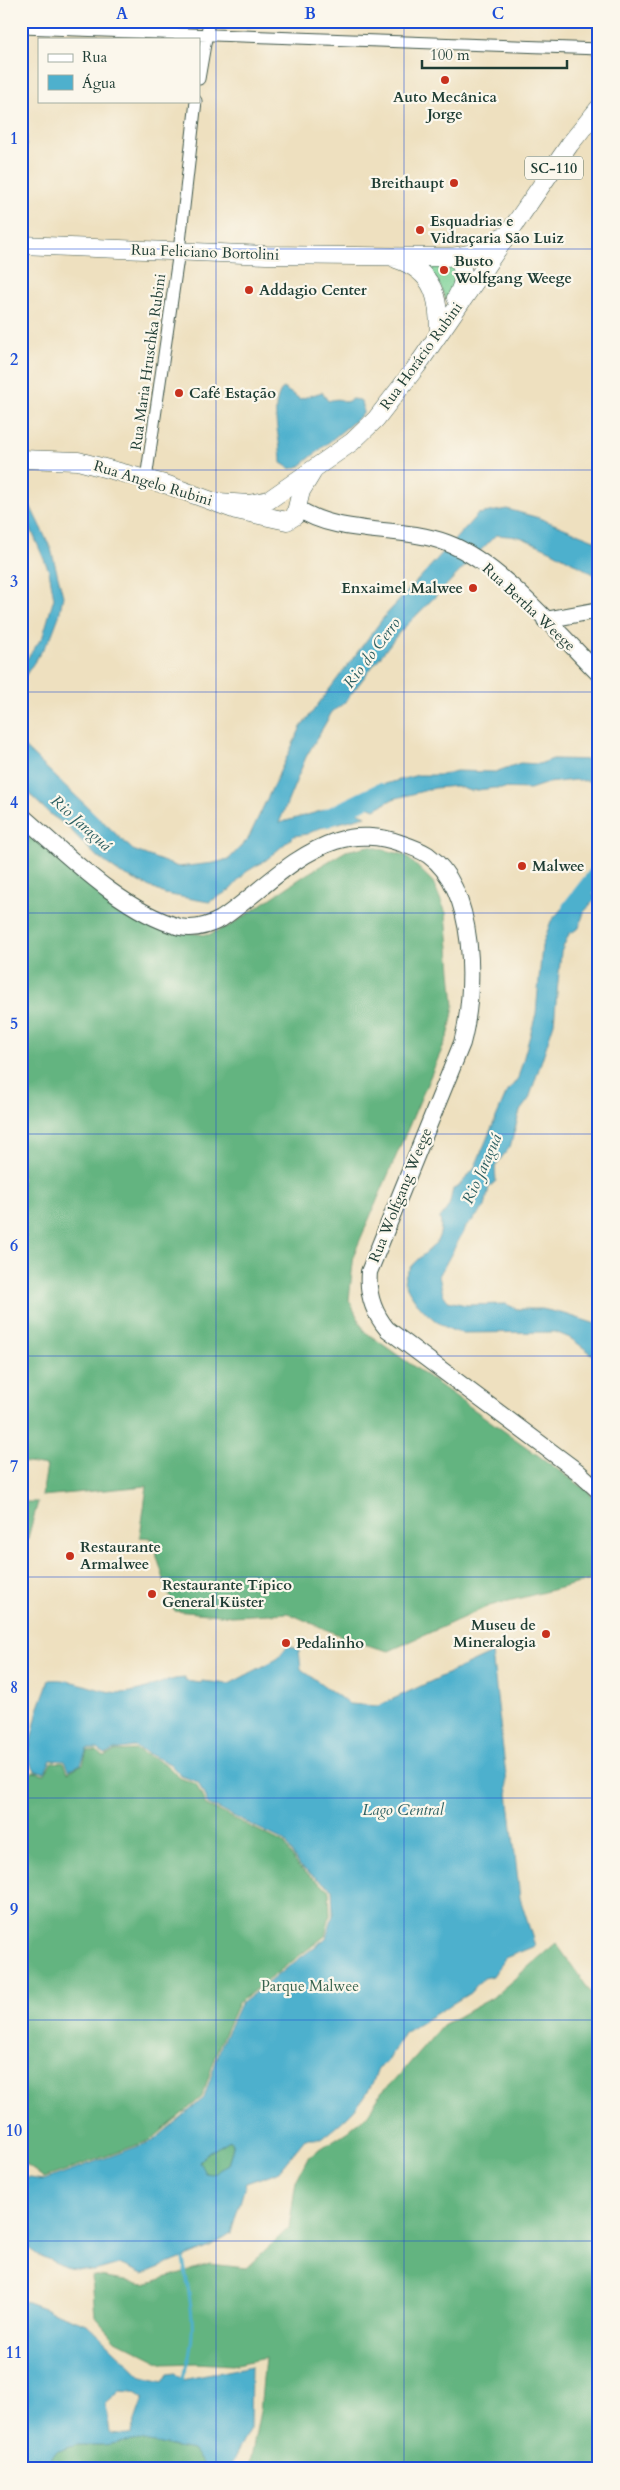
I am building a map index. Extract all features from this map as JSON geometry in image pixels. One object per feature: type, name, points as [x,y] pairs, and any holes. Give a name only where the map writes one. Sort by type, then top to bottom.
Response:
[{"type":"main road","name":"Rua Horácio Rubini","points":[[218,502],[262,503],[352,442],[376,418],[442,330],[570,144],[599,108]]},
{"type":"main road","name":"Rua Feliciano Bortolini","points":[[22,245],[389,257],[458,256],[479,252],[511,229]]},
{"type":"main road","points":[[442,330],[449,311],[463,286],[464,276],[458,256]]},
{"type":"main road","name":"Rua Feliciano Bortolini","points":[[389,257],[408,263],[430,283],[436,294],[442,330]]},
{"type":"main road","name":"Rua Angelo Rubini","points":[[21,459],[78,461],[146,479],[218,502],[236,510],[289,516]]},
{"type":"main road","name":"Rua Horácio Rubini","points":[[289,516],[300,491],[316,468]]},
{"type":"main road","name":"Rua Bertha Weege","points":[[289,516],[314,517],[338,524],[434,539],[459,548],[490,568],[599,674]]},
{"type":"main road","points":[[545,620],[599,610]]},
{"type":"main road","points":[[568,644],[573,614]]},
{"type":"main road","name":"Rua Wolfgang Weege","points":[[21,815],[114,894],[154,916],[187,927],[210,924],[220,919],[314,850],[337,841],[356,837],[386,838],[428,855],[456,890],[467,923],[469,1009],[462,1043],[369,1272],[370,1299],[380,1321],[387,1329],[577,1471],[599,1491]]},
{"type":"main road","name":"Rua Wolfgang Weege","points":[[577,1471],[599,1481]]},
{"type":"street","points":[[200,73],[209,21]]},
{"type":"street","points":[[21,28],[599,50]]},
{"type":"street","name":"Rua Maria Hruschka Rubini","points":[[146,479],[179,251],[196,102]]},
{"type":"green space","points":[[419,261],[447,261],[457,267],[454,287],[445,300],[435,278]]},
{"type":"green space","points":[[23,831],[128,906],[180,932],[208,935],[231,925],[307,874],[346,851],[369,846],[405,855],[433,882],[446,913],[454,1006],[449,1033],[354,1254],[349,1300],[364,1331],[588,1491],[599,1504],[599,1578],[489,1606],[389,1651],[355,1642],[288,1613],[232,1616],[174,1611],[151,1538],[140,1537],[147,1486],[42,1496],[47,1466],[21,1462]]},
{"type":"green space","points":[[21,1502],[38,1502],[27,1541],[21,1540]]},
{"type":"green space","points":[[136,1750],[165,1764],[180,1778],[196,1784],[206,1805],[284,1843],[298,1867],[329,1890],[330,1915],[325,1936],[238,2003],[220,2043],[202,2097],[151,2140],[44,2178],[21,2161],[21,1784],[33,1772],[45,1774],[52,1762],[64,1763],[68,1772],[83,1764],[87,1751],[97,1751],[104,1757],[115,1751]]},
{"type":"green space","points":[[556,1943],[599,2004],[599,2469],[251,2469],[250,2463],[260,2411],[265,2358],[233,2365],[164,2364],[116,2340],[95,2316],[92,2276],[145,2284],[210,2264],[246,2268],[289,2228],[296,2181],[309,2156],[348,2131],[368,2114],[382,2091],[395,2080],[443,2025],[492,1998]]},
{"type":"green space","points":[[230,2140],[233,2146],[228,2165],[212,2174],[205,2173],[199,2163],[208,2153]]},
{"type":"green space","points":[[139,2440],[192,2450],[208,2469],[44,2469],[56,2452],[76,2445],[104,2445]]},
{"type":"water","points":[[21,86],[27,122],[25,195],[21,216]]},
{"type":"water","points":[[283,388],[300,399],[322,392],[328,401],[337,399],[346,402],[352,399],[360,400],[363,405],[363,414],[300,466],[291,469],[281,463],[276,424],[276,405]]},
{"type":"water","points":[[21,487],[51,549],[63,596],[59,616],[51,637],[21,682],[21,667],[43,636],[54,598],[49,571],[21,506]]},
{"type":"water","name":"Rio do Cerro","points":[[507,509],[539,518],[599,542],[599,577],[552,551],[520,537],[496,535],[398,634],[344,703],[332,712],[306,757],[279,823],[342,805],[366,816],[320,828],[307,834],[294,836],[266,860],[246,872],[230,890],[209,902],[165,894],[120,873],[95,855],[66,825],[51,815],[21,786],[21,744],[133,850],[178,867],[214,863],[229,859],[248,839],[301,727],[384,617],[478,514]]},
{"type":"water","points":[[553,759],[599,760],[599,782],[575,780],[548,783],[530,789],[494,788],[470,791],[456,786],[435,788],[393,799],[375,809],[354,800],[365,797],[385,784],[418,775],[442,775],[456,771],[495,772],[520,763],[539,764]]},
{"type":"water","points":[[577,887],[597,897],[584,912],[579,928],[569,934],[561,952],[554,1023],[529,1099],[520,1111],[510,1147],[495,1166],[496,1181],[489,1187],[485,1207],[466,1227],[439,1276],[443,1294],[448,1301],[466,1305],[506,1304],[517,1309],[542,1309],[599,1325],[599,1359],[570,1338],[555,1332],[462,1333],[453,1331],[427,1314],[413,1298],[404,1281],[413,1264],[438,1239],[441,1230],[440,1218],[449,1206],[453,1189],[458,1187],[474,1169],[506,1094],[518,1078],[536,1014],[542,946],[551,921],[571,898]]},
{"type":"water","name":"Lago Central","points":[[288,1645],[299,1650],[301,1669],[349,1704],[378,1706],[492,1653],[520,1898],[535,1946],[505,1958],[493,1976],[483,1978],[470,1993],[404,2033],[387,2062],[378,2068],[363,2099],[348,2116],[321,2139],[305,2139],[278,2172],[246,2183],[231,2233],[210,2247],[143,2274],[119,2264],[94,2271],[68,2268],[38,2255],[21,2243],[21,2177],[44,2180],[153,2141],[204,2098],[222,2043],[240,2004],[326,1938],[333,1915],[332,1889],[299,1866],[285,1841],[208,1804],[198,1782],[181,1776],[170,1764],[134,1747],[114,1750],[105,1755],[98,1749],[87,1749],[81,1764],[69,1770],[65,1761],[51,1760],[45,1772],[35,1771],[27,1758],[38,1710],[49,1680],[68,1681],[104,1691],[122,1693],[185,1678],[185,1681],[229,1684],[277,1659]],"holes":[[[230,2140],[233,2146],[228,2165],[212,2174],[205,2173],[199,2162],[208,2153]]]},
{"type":"water","points":[[25,2301],[87,2324],[142,2377],[163,2382],[168,2374],[175,2373],[182,2380],[251,2366],[250,2429],[232,2462],[222,2469],[208,2469],[192,2450],[139,2440],[104,2445],[76,2445],[56,2452],[44,2469],[21,2469],[21,2309]],"holes":[[[120,2391],[133,2392],[143,2398],[130,2435],[110,2433],[106,2404]]]},
{"type":"waterway","name":"Rio Jaraguá","points":[[327,818],[380,792]]},
{"type":"waterway","name":"Rio Jaraguá","points":[[571,908],[599,872]]},
{"type":"waterway","points":[[181,2380],[187,2365],[192,2335],[191,2306],[183,2259]]},
{"type":"place","name":"Auto Mecânica Jorge","points":[[445,80]]},
{"type":"place","name":"Breithaupt","points":[[454,183]]},
{"type":"place","name":"Esquadrias e Vidraçaria São Luiz","points":[[420,230]]},
{"type":"place","name":"Busto Wolfgang Weege","points":[[444,270]]},
{"type":"place","name":"Addagio Center","points":[[249,290]]},
{"type":"place","name":"Café Estação","points":[[179,393]]},
{"type":"place","name":"Enxaimel Malwee","points":[[473,588]]},
{"type":"place","name":"Malwee","points":[[522,866]]},
{"type":"place","name":"Restaurante Armalwee","points":[[70,1556]]},
{"type":"place","name":"Restaurante Típico General Küster","points":[[152,1594]]},
{"type":"place","name":"Museu de Mineralogia","points":[[546,1634]]},
{"type":"place","name":"Pedalinho","points":[[286,1643]]},
{"type":"park label","name":"Parque Malwee","points":[[310,1986]]}]
